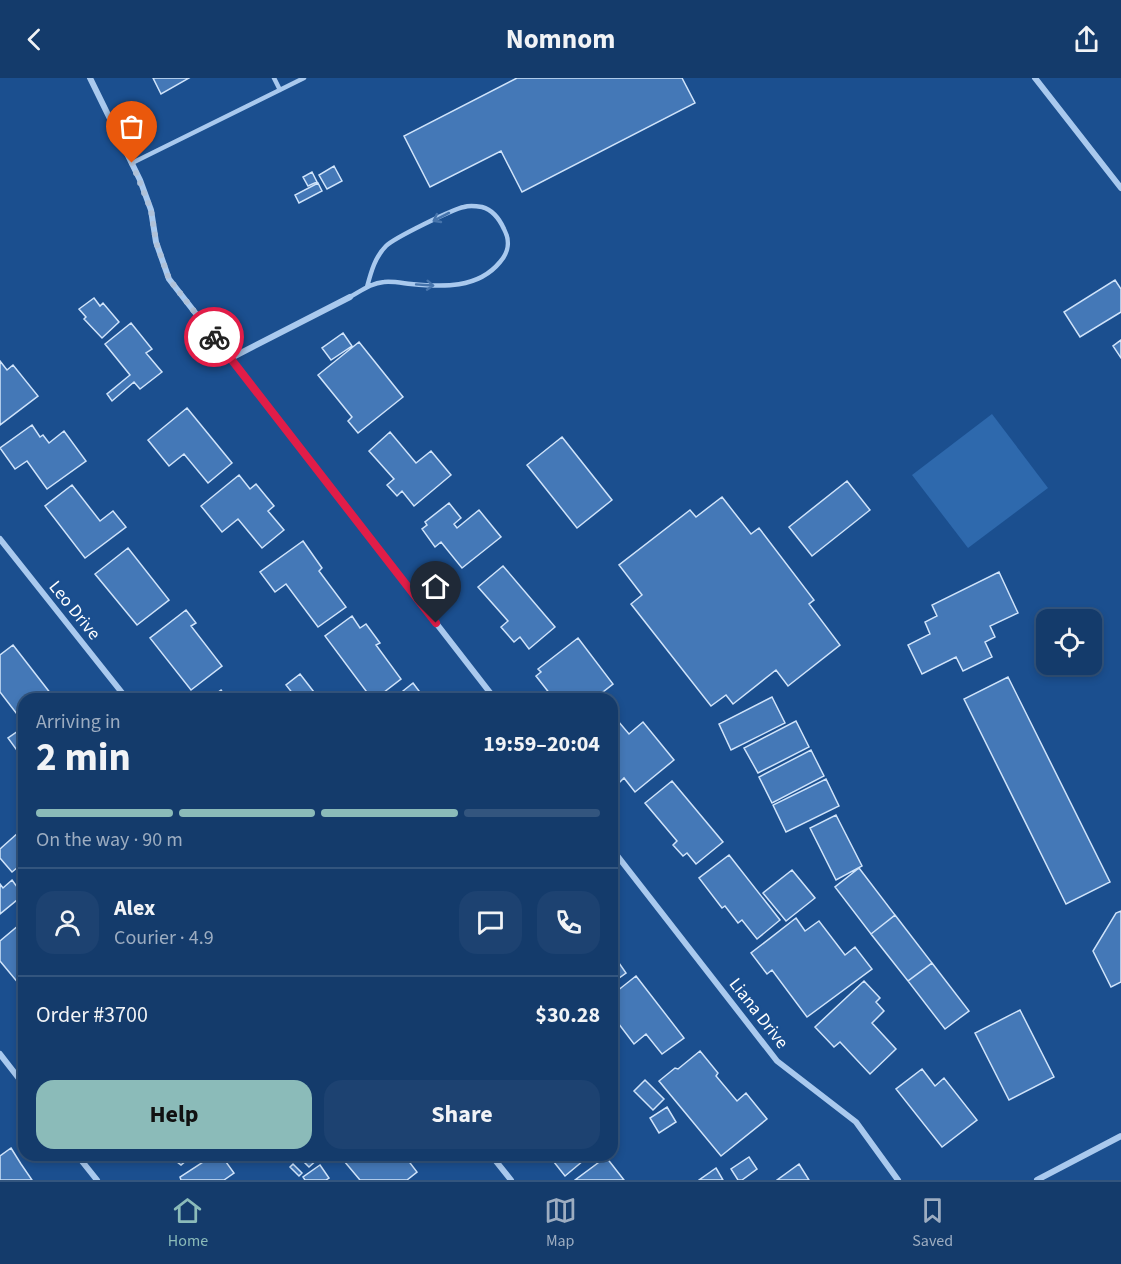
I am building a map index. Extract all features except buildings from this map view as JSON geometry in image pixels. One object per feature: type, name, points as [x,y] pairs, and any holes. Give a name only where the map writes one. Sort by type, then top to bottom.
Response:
[{"type":"street","points":[[90,78],[132,163],[151,210],[156,242],[169,279],[490,693]]},
{"type":"street","points":[[1035,78],[1121,188]]},
{"type":"street","points":[[231,358],[350,297]]},
{"type":"street","name":"Leo Drive","points":[[0,539],[123,693]]},
{"type":"street","name":"Liana Drive","points":[[618,857],[777,1061],[856,1122],[898,1180]]},
{"type":"street","points":[[0,1054],[18,1077]]},
{"type":"street","points":[[1036,1180],[1121,1136]]},
{"type":"street","points":[[82,1161],[97,1180]]},
{"type":"street","points":[[496,1161],[511,1180]]},
{"type":"lane","points":[[274,78],[280,90]]},
{"type":"lane","points":[[132,163],[304,78]]},
{"type":"lane","points":[[350,297],[368,287],[387,281],[446,286],[479,279],[495,268],[504,258],[509,243],[506,233],[493,212],[483,207],[462,207],[388,244],[371,271],[368,287]]},
{"type":"shaded area","points":[[992,414],[1048,488],[968,548],[912,475]]},
{"type":"way so far","points":[[132,163],[151,210],[156,242],[169,279],[214,337]]},
{"type":"route","points":[[214,337],[436,623]]}]
